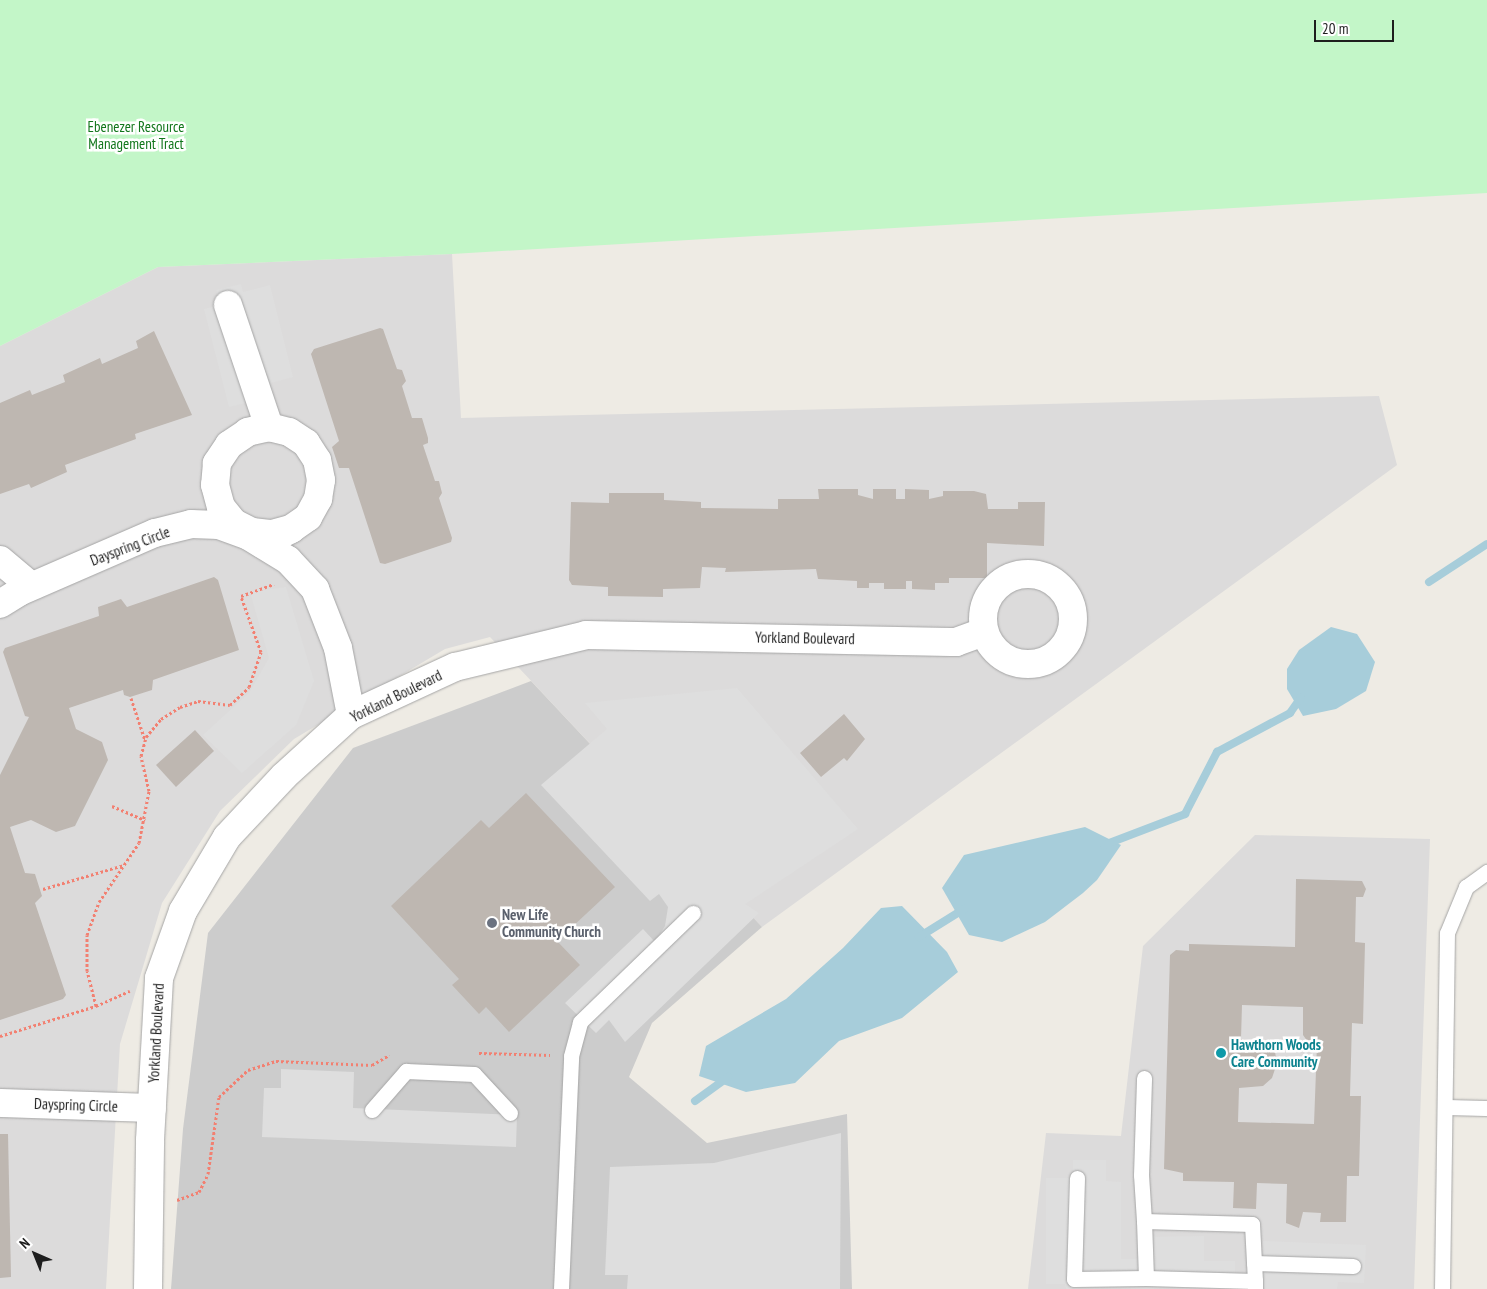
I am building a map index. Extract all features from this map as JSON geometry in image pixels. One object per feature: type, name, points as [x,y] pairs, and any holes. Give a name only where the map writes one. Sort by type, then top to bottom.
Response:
[{"type":"street","points":[[228,305],[269,428]]},
{"type":"street","points":[[262,544],[292,529],[308,517],[318,500],[322,480],[317,460],[300,439],[289,432],[269,428],[248,432],[229,445],[217,464],[215,485],[226,518],[252,532],[272,534],[292,529]]},
{"type":"street","name":"Dayspring Circle","points":[[0,604],[31,586],[154,534],[191,524],[219,525],[226,518],[288,560],[315,589],[338,648],[351,715]]},
{"type":"street","points":[[0,560],[31,586]]},
{"type":"street","name":"Yorkland Boulevard","points":[[148,1289],[152,1108],[162,970],[183,911],[227,837],[284,776],[351,715],[455,667],[586,635],[956,642],[984,632]]},
{"type":"street","name":"Dayspring Circle","points":[[0,1103],[152,1108]]},
{"type":"lane","points":[[1442,1289],[1447,933],[1466,888],[1487,872]]},
{"type":"lane","points":[[561,1289],[571,1056],[580,1022],[693,913]]},
{"type":"lane","points":[[372,1110],[406,1071],[474,1074],[510,1113]]},
{"type":"lane","points":[[1144,1078],[1142,1175],[1146,1278]]},
{"type":"lane","points":[[1445,1107],[1487,1108]]},
{"type":"lane","points":[[1078,1178],[1074,1279],[1146,1278],[1255,1285],[1252,1224],[1144,1221]]},
{"type":"lane","points":[[1254,1263],[1353,1266]]},
{"type":"path","points":[[96,1006],[87,971],[90,919],[139,843],[146,820],[149,791],[141,756],[145,740],[161,720],[180,707],[198,701],[230,705],[249,687],[261,652],[241,596],[301,574]]},
{"type":"path","points":[[131,698],[145,740]]},
{"type":"path","points":[[112,806],[146,820]]},
{"type":"path","points":[[43,889],[126,865]]},
{"type":"path","points":[[0,1036],[125,995],[162,970]]},
{"type":"path","points":[[475,1052],[571,1056]]},
{"type":"path","points":[[150,1200],[184,1199],[199,1192],[208,1174],[219,1097],[248,1070],[276,1062],[372,1065],[392,1054]]},
{"type":"shaded area","points":[[452,254],[461,418],[1379,396],[1397,465],[762,927],[490,637],[445,649],[294,739],[220,811],[162,903],[120,1044],[106,1289],[0,1289],[0,346],[158,267]]},
{"type":"shaded area","points":[[241,284],[243,292],[270,285],[293,377],[271,383],[274,396],[229,407],[204,309],[220,305],[216,290]]},
{"type":"shaded area","points":[[286,587],[314,681],[296,725],[242,773],[203,735],[249,693],[269,658],[250,592]]},
{"type":"shaded area","points":[[531,681],[762,927],[652,1023],[629,1077],[707,1143],[847,1114],[852,1289],[171,1289],[183,1129],[208,933],[353,748]]},
{"type":"shaded area","points":[[737,688],[858,829],[745,904],[759,913],[625,1042],[609,1020],[596,1033],[565,1003],[643,929],[655,942],[665,926],[668,907],[659,894],[650,901],[541,785],[607,729],[585,703]]},
{"type":"shaded area","points":[[1255,835],[1430,839],[1414,1289],[1028,1289],[1046,1133],[1121,1136],[1143,946]]},
{"type":"shaded area","points":[[281,1069],[354,1072],[353,1108],[517,1115],[516,1147],[262,1137],[264,1088],[281,1088]]},
{"type":"shaded area","points":[[841,1133],[840,1289],[627,1289],[628,1275],[605,1275],[610,1167],[714,1163]]},
{"type":"shaded area","points":[[1073,1160],[1106,1160],[1106,1181],[1121,1182],[1121,1259],[1138,1259],[1138,1237],[1204,1236],[1204,1261],[1235,1261],[1235,1289],[1066,1289],[1065,1284],[1046,1284],[1046,1178],[1073,1178]]},
{"type":"shaded area","points":[[1263,1241],[1366,1245],[1364,1283],[1338,1282],[1337,1289],[1261,1289]]},
{"type":"green space","name":"Ebenezer Resource Management Tract","points":[[0,0],[1487,0],[1487,193],[452,254],[158,267],[0,346]]},
{"type":"water","points":[[1331,627],[1357,634],[1375,662],[1366,691],[1336,709],[1303,716],[1287,689],[1287,669],[1299,650]]},
{"type":"water","points":[[1085,827],[1121,845],[1097,880],[1045,922],[1002,942],[969,935],[942,888],[964,855]]},
{"type":"water","points":[[902,906],[947,952],[958,972],[902,1018],[839,1041],[795,1083],[746,1092],[699,1076],[706,1046],[786,999],[843,948],[881,908]]},
{"type":"building","points":[[380,328],[383,329],[397,369],[402,370],[406,381],[402,386],[412,418],[422,418],[428,438],[428,443],[423,445],[435,481],[439,481],[442,493],[439,498],[452,538],[451,542],[385,564],[380,563],[349,468],[339,468],[332,447],[339,441],[311,354],[314,349]]},
{"type":"building","points":[[154,331],[192,415],[135,434],[136,439],[65,465],[67,472],[31,488],[29,484],[0,494],[0,403],[30,390],[32,395],[65,382],[63,375],[100,358],[102,364],[138,348],[136,341]]},
{"type":"building","points":[[818,489],[858,489],[858,495],[873,499],[873,489],[896,489],[896,499],[905,499],[905,489],[929,490],[929,499],[943,496],[943,491],[974,491],[986,494],[988,509],[1018,509],[1018,502],[1045,502],[1044,546],[987,543],[987,578],[949,578],[949,583],[935,583],[935,590],[912,589],[912,581],[906,581],[906,589],[884,589],[884,583],[869,583],[869,588],[857,588],[857,581],[818,579],[816,569],[725,572],[726,568],[702,567],[700,588],[663,589],[663,597],[608,596],[608,587],[572,585],[569,580],[571,502],[609,503],[609,493],[664,493],[664,500],[701,502],[701,508],[778,509],[778,499],[819,499]]},
{"type":"building","points":[[214,577],[218,580],[239,650],[153,680],[152,690],[130,697],[124,695],[123,690],[69,708],[76,729],[102,742],[108,760],[75,826],[56,832],[31,820],[10,827],[25,873],[35,874],[42,896],[35,903],[66,995],[63,999],[0,1020],[0,775],[29,717],[25,716],[3,652],[5,648],[99,616],[98,607],[121,599],[127,607]]},
{"type":"building","points":[[844,714],[865,739],[847,761],[844,758],[821,777],[800,753]]},
{"type":"building","points":[[195,730],[214,751],[176,787],[156,765]]},
{"type":"building","name":"New Life Community Church","points":[[526,793],[615,887],[557,941],[580,965],[509,1032],[486,1007],[479,1014],[452,985],[459,979],[391,906],[481,820],[489,828]]},
{"type":"building","name":"Hawthorn Woods Care Community","points":[[1296,879],[1362,881],[1366,889],[1363,897],[1356,897],[1355,942],[1365,943],[1363,1024],[1352,1023],[1350,1096],[1361,1096],[1359,1176],[1347,1176],[1346,1222],[1320,1222],[1321,1213],[1303,1212],[1299,1228],[1286,1223],[1287,1184],[1257,1183],[1256,1209],[1233,1208],[1234,1182],[1183,1181],[1183,1173],[1164,1169],[1170,955],[1176,950],[1189,951],[1189,944],[1295,947]],"holes":[[[1242,1005],[1303,1007],[1303,1035],[1308,1042],[1317,1044],[1314,1124],[1238,1122],[1239,1088],[1263,1086],[1272,1078],[1277,1063],[1275,1052],[1265,1042],[1241,1039]]]},
{"type":"building","points":[[0,1134],[8,1134],[11,1277],[0,1278]]},
{"type":"waterway","points":[[1429,582],[1487,544]]},
{"type":"waterway","points":[[1104,845],[1185,814],[1217,752],[1290,713],[1301,697]]},
{"type":"waterway","points":[[919,937],[964,909]]},
{"type":"waterway","points":[[695,1101],[728,1077]]},
{"type":"place","name":"New Life Community Church","points":[[492,923]]},
{"type":"place","name":"Hawthorn Woods Care Community","points":[[1221,1053]]}]
